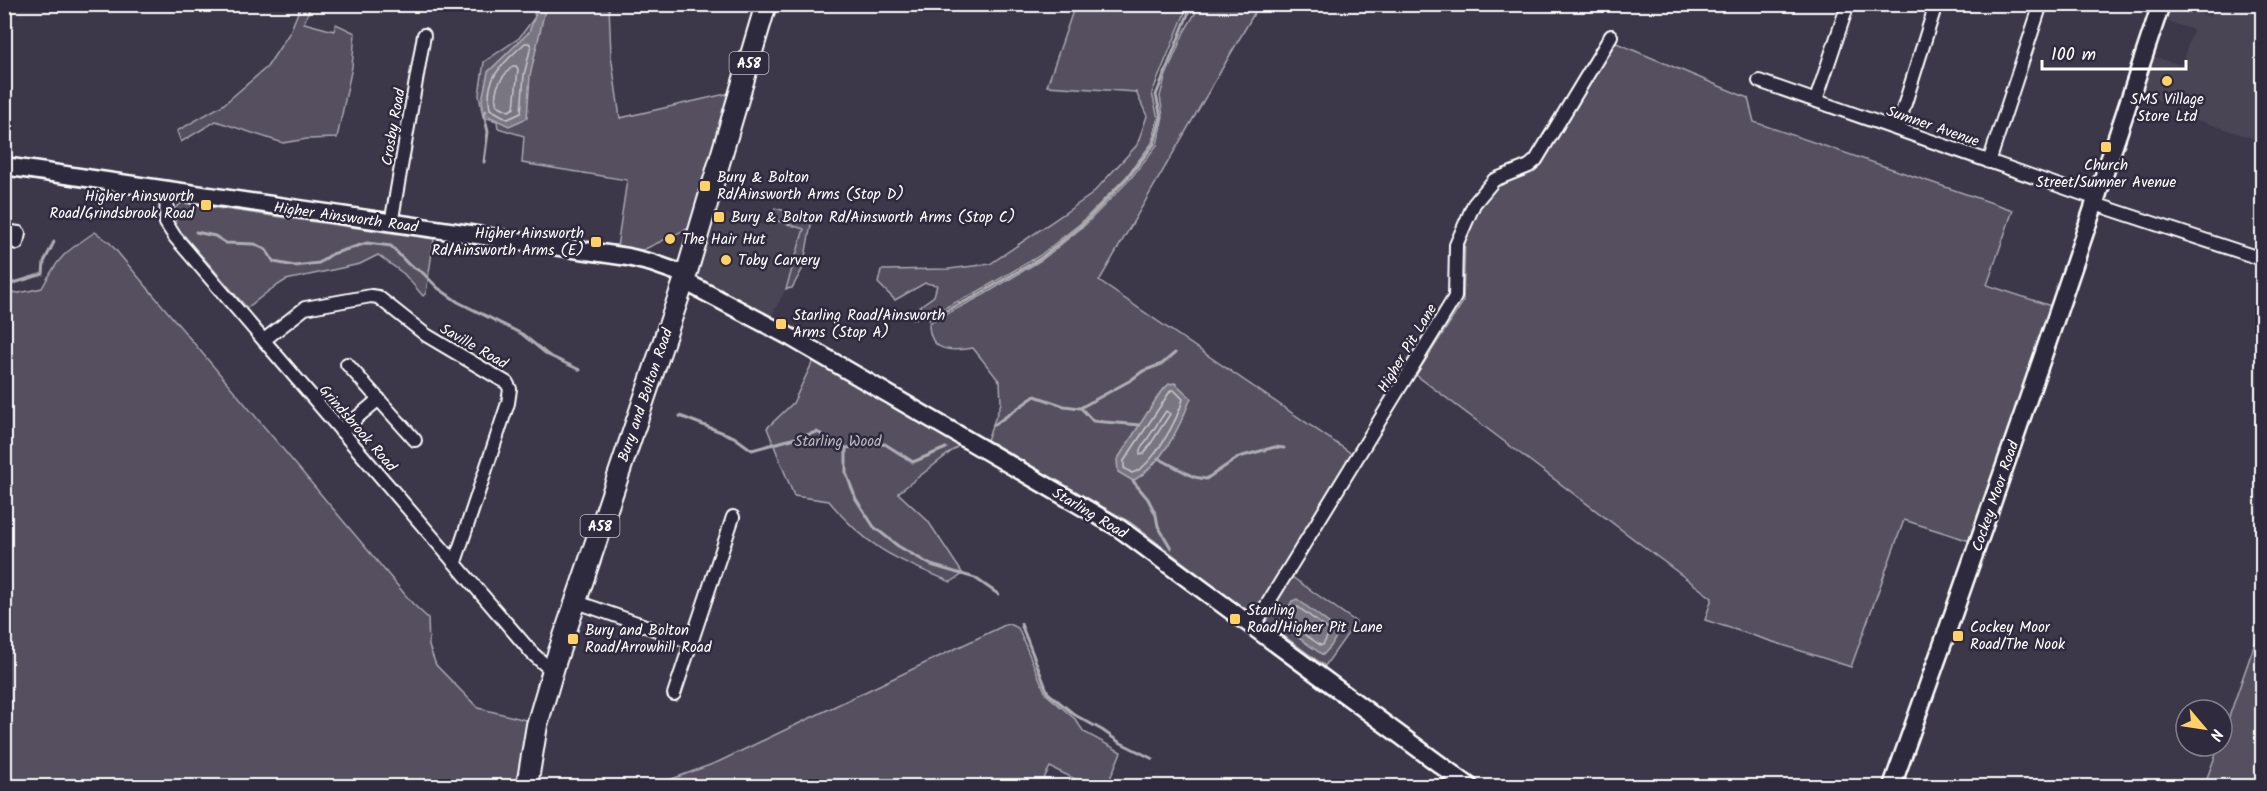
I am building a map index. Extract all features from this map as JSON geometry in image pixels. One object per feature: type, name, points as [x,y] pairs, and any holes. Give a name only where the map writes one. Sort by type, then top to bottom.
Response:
[{"type":"highway","name":"Bury and Bolton Road","points":[[527,786],[537,725],[574,602],[685,278],[766,4]]},
{"type":"main road","name":"Cockey Moor Road","points":[[1892,786],[1980,540],[2161,4]]},
{"type":"main road","name":"Higher Ainsworth Road","points":[[4,166],[628,257],[685,278]]},
{"type":"main road","name":"Starling Road","points":[[685,278],[1119,528],[1469,786]]},
{"type":"street","points":[[1816,100],[1848,4]]},
{"type":"street","points":[[1897,129],[1936,4]]},
{"type":"street","points":[[1989,162],[2041,4]]},
{"type":"street","name":"Crosby Road","points":[[391,224],[424,35]]},
{"type":"street","name":"Higher Pit Lane","points":[[1254,626],[1455,297],[1456,245],[1474,204],[1494,180],[1529,166],[1536,160],[1611,36]]},
{"type":"street","name":"Sumner Avenue","points":[[1759,81],[2262,259]]},
{"type":"street","name":"Grindsbrook Road","points":[[167,191],[165,217],[169,229],[532,653],[553,672]]},
{"type":"street","points":[[4,231],[19,233],[17,243]]},
{"type":"street","name":"Saville Road","points":[[264,340],[310,306],[371,296],[378,297],[426,335],[507,383],[510,389],[508,403],[455,562]]},
{"type":"street","points":[[347,364],[415,440]]},
{"type":"street","points":[[341,431],[379,399]]},
{"type":"street","points":[[674,694],[733,517]]},
{"type":"street","points":[[574,602],[691,642]]},
{"type":"shaded area","points":[[2168,5],[2210,16],[2219,5],[2262,5],[2262,118],[2255,139],[2182,115],[2184,108],[2142,95],[2155,57],[2181,65],[2193,30],[2166,21]]},
{"type":"shaded area","points":[[720,212],[769,226],[771,219],[804,228],[786,289],[770,319],[703,282],[697,271]]},
{"type":"green space","points":[[532,4],[609,5],[611,55],[620,118],[730,93],[693,226],[643,250],[617,247],[627,180],[522,163],[524,136],[498,128],[497,121],[483,117],[479,95],[484,62],[519,38],[535,17]]},
{"type":"green space","points":[[301,5],[311,5],[304,23],[334,31],[336,24],[355,33],[352,67],[337,138],[283,143],[216,121],[181,142],[177,131],[223,105],[267,67],[290,32]]},
{"type":"green space","points":[[1075,5],[1188,5],[1152,93],[1158,118],[1152,143],[1126,177],[1081,223],[1039,256],[979,291],[926,317],[913,319],[920,306],[934,296],[937,285],[925,283],[895,300],[878,283],[881,270],[949,269],[990,264],[1091,195],[1137,145],[1147,116],[1136,92],[1047,86]]},
{"type":"green space","points":[[1200,5],[1259,5],[1099,281],[1355,456],[1255,617],[1131,523],[987,440],[1001,403],[1000,382],[973,348],[956,350],[937,345],[930,333],[929,323],[985,294],[1043,259],[1085,225],[1130,179],[1157,145],[1163,116],[1160,96],[1165,78],[1184,32]]},
{"type":"green space","points":[[1614,42],[1748,98],[1754,122],[2013,210],[1987,285],[2054,307],[1973,542],[1904,520],[1851,667],[1705,620],[1712,598],[1416,375],[1463,302],[1465,239],[1476,212],[1496,184],[1532,170],[1544,160]]},
{"type":"green space","points":[[182,203],[434,239],[426,293],[423,296],[404,274],[378,255],[360,264],[286,280],[247,308],[176,226],[174,209]]},
{"type":"green space","points":[[775,208],[812,219],[803,268],[792,288],[786,289],[804,229],[771,219]]},
{"type":"green space","points":[[95,232],[109,242],[413,604],[428,618],[429,646],[436,665],[478,708],[530,721],[516,786],[5,786],[5,291],[19,293],[42,288],[64,256]]},
{"type":"green space","name":"Starling Wood","points":[[814,359],[962,443],[898,493],[928,521],[963,574],[951,582],[899,559],[870,542],[829,501],[794,496],[767,428],[793,403]]},
{"type":"green space","points":[[1292,577],[1356,622],[1325,666],[1265,622]]},
{"type":"green space","points":[[2262,623],[2262,786],[2204,786],[2214,758],[2234,758],[2234,703]]},
{"type":"green space","points":[[1010,624],[1018,628],[1046,694],[1075,719],[1084,732],[1121,752],[1107,786],[1090,786],[1050,767],[1040,786],[653,786],[718,762]]},
{"type":"water","points":[[539,5],[546,5],[530,76],[527,118],[509,126],[484,114],[482,100],[488,72],[529,32]]},
{"type":"water","points":[[1175,383],[1191,398],[1186,410],[1161,455],[1153,465],[1133,481],[1118,472],[1117,460],[1160,393],[1169,384]]},
{"type":"water","points":[[1297,599],[1339,631],[1323,655],[1279,624],[1292,601]]},
{"type":"waterway","points":[[929,319],[976,296],[1041,258],[1083,224],[1128,177],[1154,144],[1161,117],[1156,95],[1192,4]]},
{"type":"waterway","points":[[484,162],[488,132],[484,114],[486,111]]},
{"type":"waterway","points":[[196,232],[215,236],[226,243],[255,244],[266,250],[274,262],[295,266],[319,263],[332,254],[367,243],[391,246],[408,264],[423,273],[438,288],[458,302],[522,334],[548,355],[580,370]]},
{"type":"waterway","points":[[4,286],[43,274],[44,262],[54,242]]},
{"type":"waterway","points":[[994,425],[1035,396],[1064,406],[1080,408],[1143,371],[1162,364],[1175,353]]},
{"type":"waterway","points":[[1081,408],[1093,421],[1140,425]]},
{"type":"waterway","points":[[680,416],[734,437],[752,450],[817,432],[846,448],[885,444],[913,462],[946,448]]},
{"type":"waterway","points":[[1158,458],[1194,477],[1206,479],[1239,457],[1275,447],[1284,448]]},
{"type":"waterway","points":[[846,448],[846,473],[856,499],[874,527],[898,546],[931,565],[975,578],[998,594]]},
{"type":"waterway","points":[[1133,481],[1148,499],[1156,515],[1158,526],[1171,548]]},
{"type":"waterway","points":[[1021,624],[1048,693],[1075,715],[1119,742],[1153,759]]},
{"type":"place","name":"SMS Village Store Ltd","points":[[2167,81]]},
{"type":"place","name":"Church Street/Sumner Avenue","points":[[2106,147]]},
{"type":"place","name":"Bury & Bolton Rd/Ainsworth Arms (Stop D)","points":[[705,186]]},
{"type":"place","name":"Higher Ainsworth Road/Grindsbrook Road","points":[[206,205]]},
{"type":"place","name":"Bury & Bolton Rd/Ainsworth Arms (Stop C)","points":[[719,217]]},
{"type":"place","name":"The Hair Hut","points":[[670,239]]},
{"type":"place","name":"Higher Ainsworth Rd/Ainsworth Arms (E)","points":[[596,242]]},
{"type":"place","name":"Toby Carvery","points":[[726,260]]},
{"type":"place","name":"Starling Road/Ainsworth Arms (Stop A)","points":[[781,324]]},
{"type":"place","name":"Starling Road/Higher Pit Lane","points":[[1235,619]]},
{"type":"place","name":"Cockey Moor Road/The Nook","points":[[1958,636]]},
{"type":"place","name":"Bury and Bolton Road/Arrowhill Road","points":[[573,639]]}]
